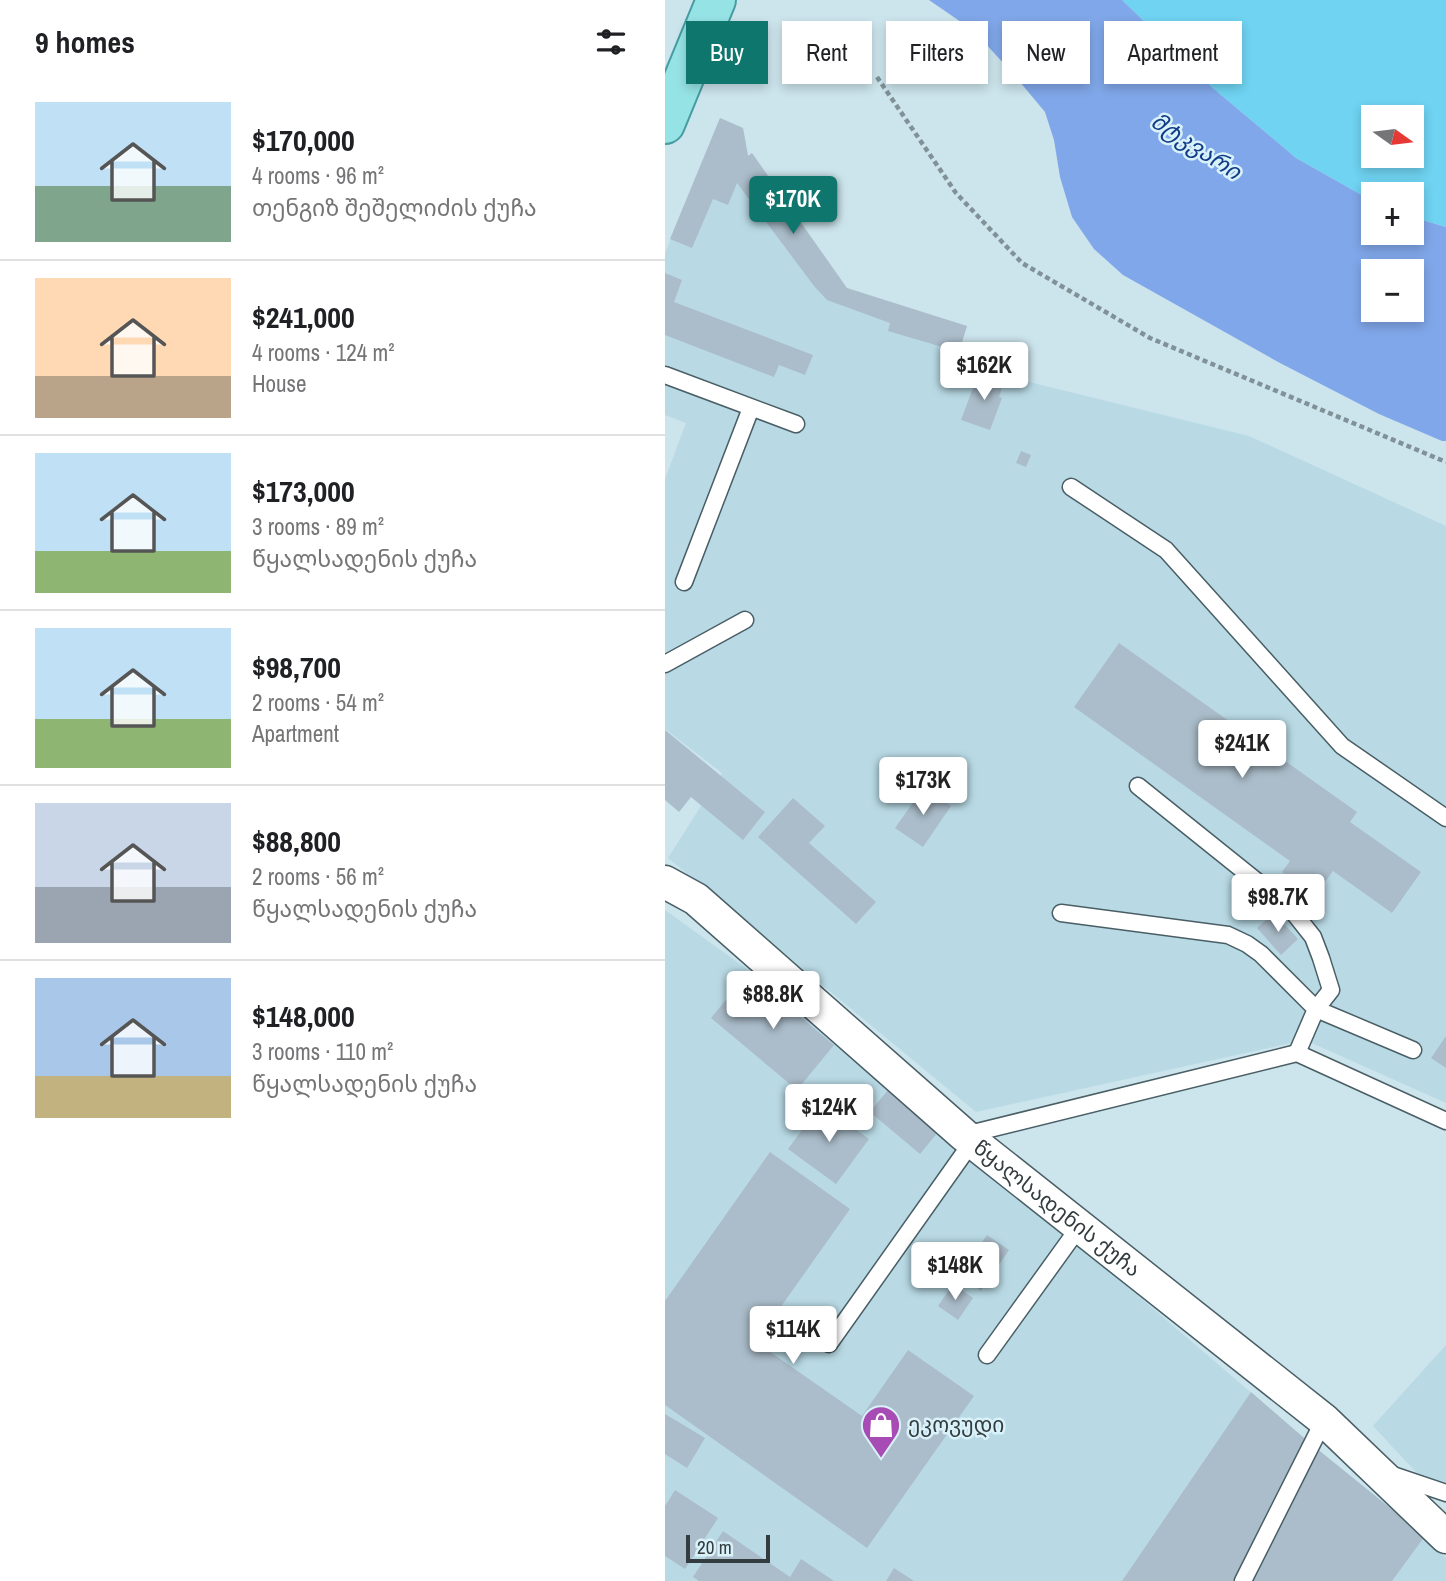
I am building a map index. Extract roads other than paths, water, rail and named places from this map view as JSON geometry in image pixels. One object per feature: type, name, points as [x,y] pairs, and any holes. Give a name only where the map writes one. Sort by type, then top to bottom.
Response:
[{"type":"main road","points":[[665,124],[716,0]]},
{"type":"street","name":"წყალსადენის ქუჩა","points":[[665,882],[696,899],[968,1138],[1324,1420],[1446,1537]]},
{"type":"lane","points":[[665,375],[796,425]]},
{"type":"lane","points":[[684,582],[751,408]]},
{"type":"lane","points":[[1071,487],[1166,550],[1342,746],[1446,818]]},
{"type":"lane","points":[[665,664],[745,620]]},
{"type":"lane","points":[[1138,786],[1290,908],[1313,937],[1331,990],[1316,1009],[1297,1053]]},
{"type":"lane","points":[[1062,913],[1228,935],[1261,954],[1316,1009],[1413,1050]]},
{"type":"lane","points":[[829,1344],[968,1138],[1297,1053],[1446,1121]]},
{"type":"lane","points":[[987,1354],[1080,1226]]},
{"type":"lane","points":[[1243,1581],[1324,1420]]},
{"type":"lane","points":[[1374,1468],[1446,1493]]},
{"type":"water","name":"მტკვარი","points":[[929,0],[1122,0],[1144,21],[1104,21],[1104,84],[1209,84],[1296,158],[1361,195],[1361,245],[1424,245],[1424,221],[1446,227],[1446,441],[1379,414],[1280,363],[1123,275],[1094,249],[1072,217],[1045,112],[1022,84],[1090,84],[1090,21],[1002,21],[1002,62],[988,46],[988,21],[959,21]]},
{"type":"place","name":"ეკოვუდი","points":[[881,1459]]}]
